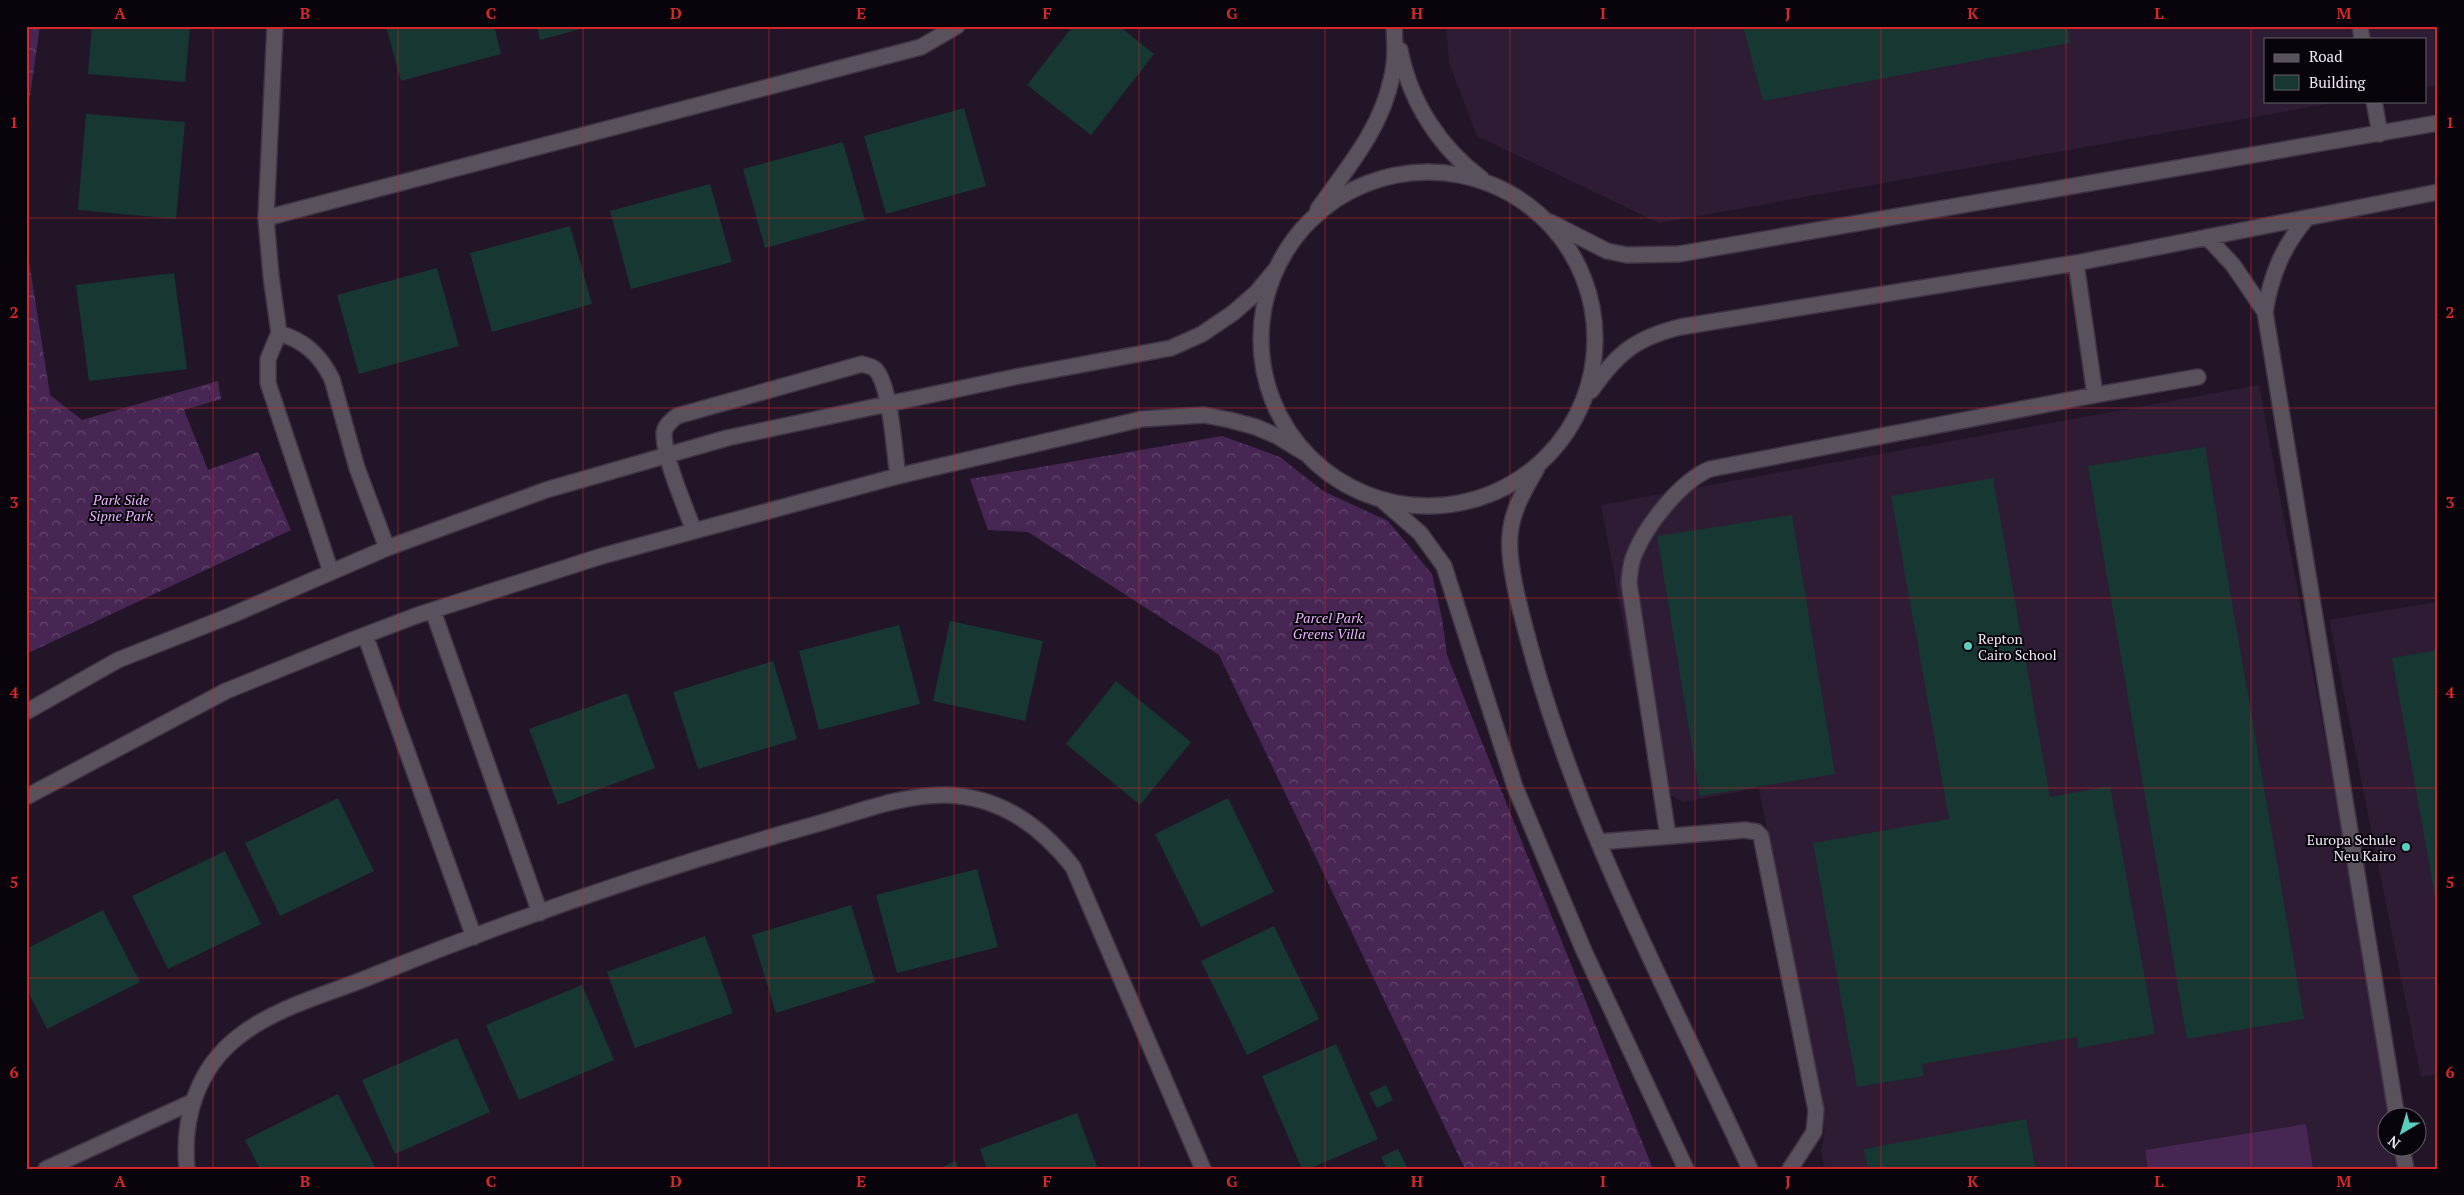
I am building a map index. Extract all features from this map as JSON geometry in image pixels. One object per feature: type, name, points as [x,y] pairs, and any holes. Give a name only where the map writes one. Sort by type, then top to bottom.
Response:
[{"type":"street","points":[[275,26],[266,218],[271,276],[279,333],[268,359],[268,383],[331,572]]},
{"type":"street","points":[[266,218],[921,47],[957,26]]},
{"type":"street","points":[[1394,26],[1404,74],[1424,114],[1446,147],[1464,165],[1487,183],[1518,198],[1545,220],[1570,250],[1587,285],[1596,323],[1595,363],[1585,400]]},
{"type":"street","points":[[26,712],[118,660],[232,615],[387,548],[546,490],[727,438],[1015,377],[1170,348],[1202,334],[1233,313],[1256,293],[1276,269],[1369,138],[1385,103],[1393,75],[1394,26]]},
{"type":"street","points":[[2374,102],[2380,134]]},
{"type":"street","points":[[1545,220],[1607,251],[1627,255],[1679,254],[2438,124]]},
{"type":"street","points":[[1309,221],[1347,192],[1392,175],[1440,172],[1487,183]]},
{"type":"street","points":[[1750,1169],[1655,971],[1600,842],[1552,722],[1521,614],[1512,561],[1510,536],[1513,516],[1537,468],[1565,437],[1585,400],[1618,356],[1634,344],[1655,334],[1680,327],[2076,263],[2438,192]]},
{"type":"street","points":[[2307,218],[2293,234],[2282,252],[2272,278],[2265,312],[2395,1108]]},
{"type":"street","points":[[2207,237],[2233,265],[2265,312]]},
{"type":"street","points":[[2076,263],[2095,395]]},
{"type":"street","points":[[1276,269],[1262,316],[1262,365],[1278,412],[1305,453]]},
{"type":"street","points":[[279,333],[306,345],[326,366],[332,379],[357,468],[387,548]]},
{"type":"street","points":[[694,531],[668,455],[664,433],[668,423],[677,416],[862,364],[874,368],[882,379],[888,405],[898,476]]},
{"type":"street","points":[[1668,836],[1629,584],[1630,569],[1641,541],[1678,489],[1698,474],[1710,469],[2198,377]]},
{"type":"street","points":[[26,797],[226,691],[365,635],[433,611],[602,556],[898,476],[1085,431],[1142,419],[1204,415],[1256,427],[1278,436],[1305,453],[1340,482],[1382,500],[1436,507],[1490,496],[1537,468]]},
{"type":"street","points":[[1382,500],[1420,533],[1444,566],[1515,787],[1584,951],[1686,1169]]},
{"type":"street","points":[[433,611],[540,913]]},
{"type":"street","points":[[365,635],[474,937]]},
{"type":"street","points":[[187,1169],[186,1127],[192,1102],[203,1078],[218,1057],[237,1038],[259,1023],[392,968],[640,878],[777,835],[916,797],[946,795],[975,798],[1003,808],[1042,832],[1073,867],[1203,1169]]},
{"type":"street","points":[[1600,842],[1745,830],[1757,832],[1761,836],[1816,1110],[1814,1132],[1790,1169]]},
{"type":"street","points":[[46,1169],[192,1102]]},
{"type":"shaded area","points":[[1446,26],[2438,26],[2438,85],[2426,87],[2426,38],[2264,38],[2264,102],[2338,102],[1659,223],[1477,136],[1449,63]]},
{"type":"shaded area","name":"Repton Cairo School","points":[[2259,385],[2394,1108],[2376,1108],[2376,1158],[2404,1158],[2406,1169],[1825,1169],[1821,1152],[1825,1131],[1759,788],[1683,802],[1654,786],[1601,505]]},
{"type":"shaded area","name":"Europa Schule Neu Kairo","points":[[2438,602],[2438,1074],[2421,1077],[2329,620]]},
{"type":"green space","points":[[26,26],[40,26],[26,124]]},
{"type":"green space","name":"Park Side Sipne Park","points":[[26,242],[50,395],[82,420],[218,381],[221,399],[184,410],[208,470],[258,452],[291,530],[26,654]]},
{"type":"green space","name":"Parcel Park Greens Villa","points":[[1222,436],[1280,457],[1323,491],[1388,521],[1432,574],[1442,618],[1447,655],[1653,1169],[1465,1169],[1219,655],[1028,532],[988,530],[970,479]]},
{"type":"green space","points":[[2306,1124],[2313,1169],[2148,1169],[2145,1150]]},
{"type":"building","points":[[92,26],[190,26],[185,82],[88,74]]},
{"type":"building","points":[[386,26],[494,26],[501,54],[401,81]]},
{"type":"building","points":[[537,26],[587,26],[587,27],[540,40]]},
{"type":"building","points":[[1073,26],[1119,26],[1154,54],[1091,135],[1027,85]]},
{"type":"building","points":[[1743,26],[2068,26],[2070,43],[1763,101]]},
{"type":"building","points":[[964,108],[986,186],[886,214],[864,136]]},
{"type":"building","points":[[86,114],[185,122],[176,219],[78,210]]},
{"type":"building","points":[[843,142],[865,220],[765,248],[743,169]]},
{"type":"building","points":[[710,184],[732,262],[631,289],[610,211]]},
{"type":"building","points":[[570,226],[592,304],[492,332],[470,253]]},
{"type":"building","points":[[437,268],[459,346],[359,374],[337,295]]},
{"type":"building","points":[[174,273],[187,369],[89,381],[76,285]]},
{"type":"building","points":[[2205,447],[2304,1019],[2187,1039],[2088,466]]},
{"type":"building","points":[[1993,478],[2050,797],[2110,786],[2155,1034],[2078,1048],[2077,1037],[1922,1064],[1924,1076],[1857,1087],[1813,843],[1949,819],[1891,496]]},
{"type":"building","points":[[1792,515],[1835,774],[1700,796],[1657,536]]},
{"type":"building","points":[[950,621],[1043,641],[1025,721],[933,701]]},
{"type":"building","points":[[899,625],[920,704],[819,730],[799,651]]},
{"type":"building","points":[[2438,650],[2438,907],[2437,907],[2392,658]]},
{"type":"building","points":[[773,661],[797,739],[698,769],[673,692]]},
{"type":"building","points":[[1116,681],[1191,742],[1140,805],[1066,744]]},
{"type":"building","points":[[627,693],[655,768],[558,805],[529,729]]},
{"type":"building","points":[[338,798],[374,871],[280,916],[245,843]]},
{"type":"building","points":[[1228,798],[1274,892],[1201,927],[1155,834]]},
{"type":"building","points":[[225,851],[261,924],[168,969],[132,896]]},
{"type":"building","points":[[977,869],[998,947],[897,973],[876,895]]},
{"type":"building","points":[[851,905],[875,982],[776,1013],[752,935]]},
{"type":"building","points":[[103,910],[140,982],[47,1029],[26,988],[26,949]]},
{"type":"building","points":[[1274,926],[1319,1019],[1247,1055],[1201,961]]},
{"type":"building","points":[[705,936],[733,1013],[635,1048],[607,972]]},
{"type":"building","points":[[582,985],[614,1060],[519,1100],[486,1025]]},
{"type":"building","points":[[457,1038],[490,1112],[395,1154],[362,1080]]},
{"type":"building","points":[[1336,1044],[1378,1139],[1309,1169],[1302,1169],[1262,1076]]},
{"type":"building","points":[[1386,1085],[1393,1100],[1377,1108],[1369,1093]]},
{"type":"building","points":[[338,1094],[375,1167],[370,1169],[260,1169],[245,1140]]},
{"type":"building","points":[[1077,1113],[1098,1169],[987,1169],[980,1149]]},
{"type":"building","points":[[2026,1119],[2036,1169],[1868,1169],[1864,1149]]},
{"type":"building","points":[[1398,1149],[1408,1169],[1387,1169],[1381,1157]]},
{"type":"building","points":[[956,1161],[959,1169],[938,1169]]},
{"type":"place","name":"Repton Cairo School","points":[[1968,646]]},
{"type":"place","name":"Europa Schule Neu Kairo","points":[[2406,847]]}]
